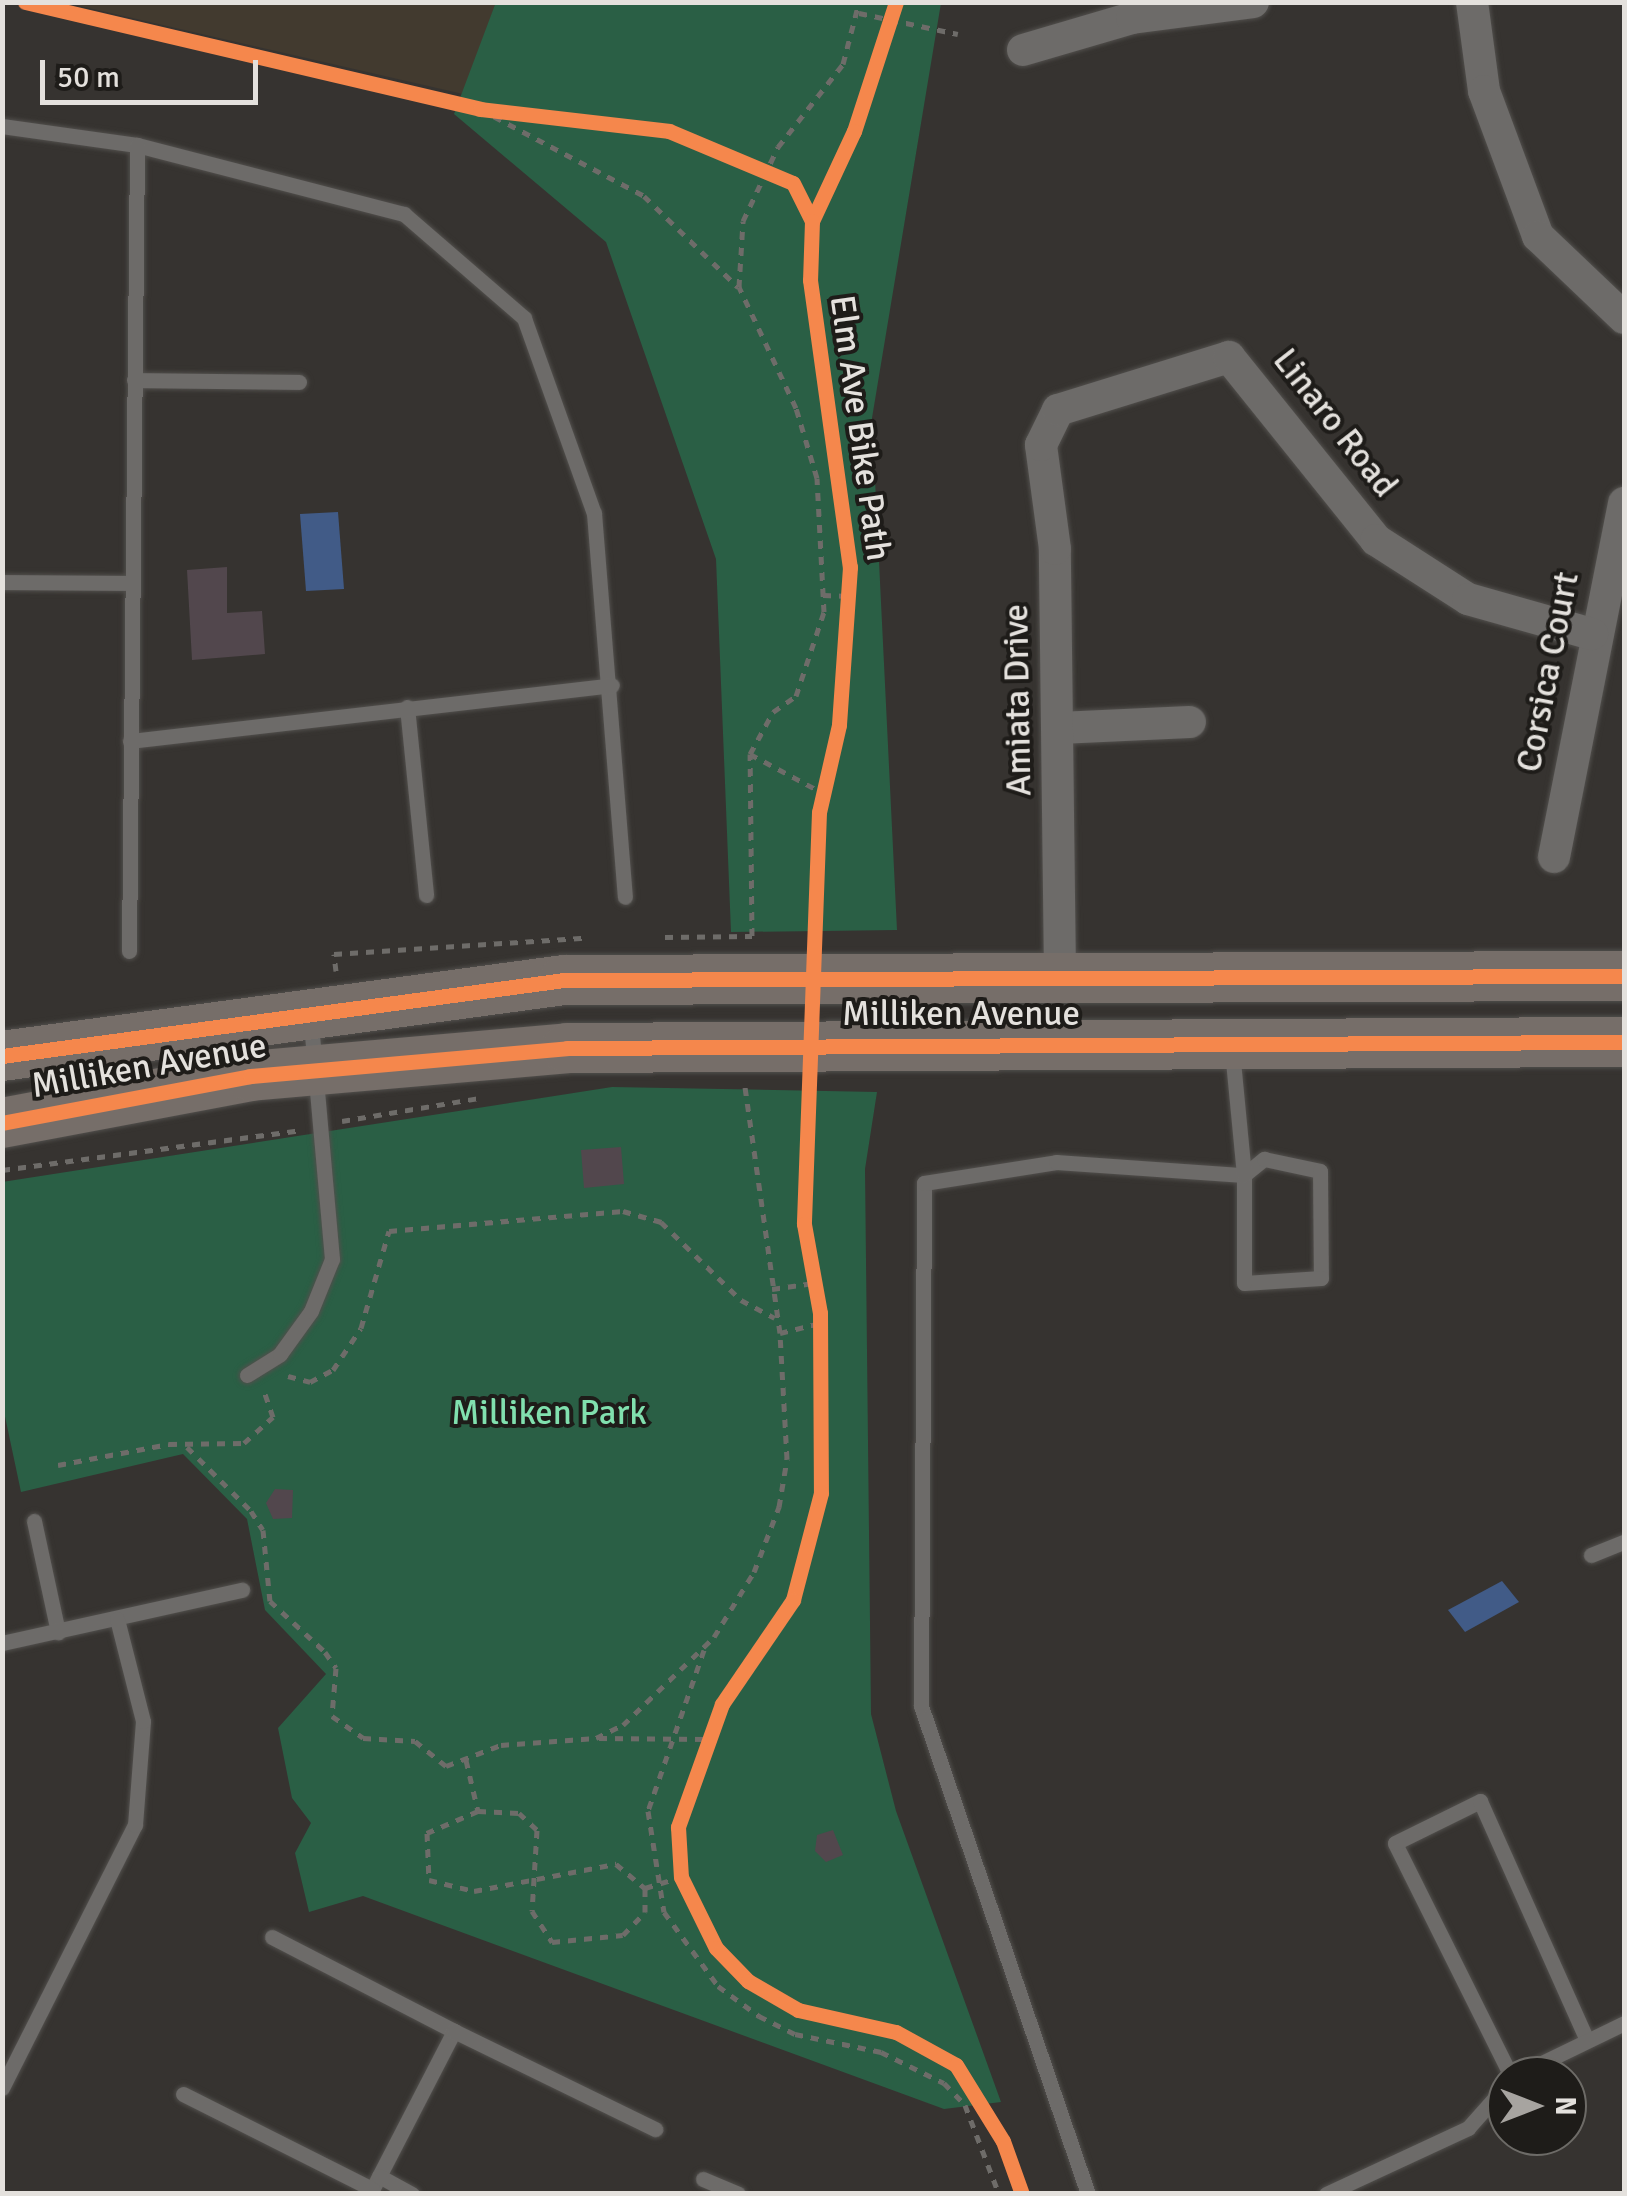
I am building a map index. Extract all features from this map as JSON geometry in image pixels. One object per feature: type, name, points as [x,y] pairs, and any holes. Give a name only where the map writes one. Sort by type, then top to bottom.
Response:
[{"type":"main road","name":"Milliken Avenue","points":[[2,1056],[310,1008],[564,980],[1060,975],[1624,976]]},
{"type":"main road","name":"Milliken Avenue","points":[[2,1123],[317,1069],[567,1048],[1624,1042]]},
{"type":"street","points":[[1023,50],[1132,18],[1253,2]]},
{"type":"street","points":[[1472,2],[1484,91],[1538,236],[1624,318]]},
{"type":"street","name":"Linaro Road","points":[[1044,425],[1058,410],[1229,357],[1376,540],[1468,599],[1592,634]]},
{"type":"street","name":"Amiata Drive","points":[[1044,425],[1059,728],[1060,975]]},
{"type":"street","name":"Corsica Court","points":[[1554,857],[1592,634],[1624,503]]},
{"type":"street","points":[[1059,728],[1190,722]]},
{"type":"lane","points":[[2,126],[137,145],[404,214],[524,318],[594,514],[612,685],[625,898]]},
{"type":"lane","points":[[129,951],[137,145]]},
{"type":"lane","points":[[134,380],[299,382]]},
{"type":"lane","points":[[2,582],[132,583]]},
{"type":"lane","points":[[130,741],[612,685]]},
{"type":"lane","points":[[407,707],[426,895]]},
{"type":"lane","points":[[247,1375],[280,1354],[332,1259],[324,1124],[310,1008]]},
{"type":"lane","points":[[1088,2194],[921,1706],[924,1183],[1056,1162],[1244,1175],[1264,1158],[1320,1170],[1321,1278],[1244,1283],[1244,1175],[1232,1044]]},
{"type":"lane","points":[[34,1521],[58,1632]]},
{"type":"lane","points":[[1591,1555],[1624,1542]]},
{"type":"lane","points":[[2,1643],[242,1590]]},
{"type":"lane","points":[[2,2088],[135,1826],[143,1721],[117,1619]]},
{"type":"lane","points":[[1503,2056],[1395,1844],[1480,1801],[1584,2036]]},
{"type":"lane","points":[[272,1937],[655,2130]]},
{"type":"lane","points":[[1548,2056],[1584,2036],[1624,2022]]},
{"type":"lane","points":[[373,2186],[454,2031]]},
{"type":"lane","points":[[183,2094],[373,2186],[412,2194]]},
{"type":"lane","points":[[1326,2194],[1468,2128],[1487,2107]]},
{"type":"lane","points":[[704,2180],[738,2194]]},
{"type":"path","points":[[738,287],[744,221],[768,168],[830,87],[859,13],[858,2]]},
{"type":"path","points":[[889,28],[896,2]]},
{"type":"path","points":[[859,13],[889,28],[958,34]]},
{"type":"path","points":[[461,105],[544,118]]},
{"type":"path","points":[[480,109],[644,196],[738,287],[796,408],[816,478],[823,595],[796,696],[773,712],[750,754],[752,936]]},
{"type":"path","points":[[823,595],[850,603]]},
{"type":"path","points":[[750,754],[823,792]]},
{"type":"path","points":[[819,812],[827,776]]},
{"type":"path","points":[[596,1738],[655,1703],[705,1648],[754,1572],[778,1507],[787,1458],[780,1333],[750,1172],[749,1087],[734,1086]]},
{"type":"path","points":[[2,1170],[500,1095]]},
{"type":"path","points":[[282,1374],[310,1382],[333,1370],[361,1328],[388,1232],[624,1211],[661,1222],[754,1310],[775,1318]]},
{"type":"path","points":[[780,1333],[821,1331],[811,1263]]},
{"type":"path","points":[[772,1289],[814,1283]]},
{"type":"path","points":[[58,1465],[187,1447],[221,1449],[263,1431],[275,1403],[262,1388]]},
{"type":"path","points":[[187,1447],[263,1530],[270,1601],[336,1668],[332,1716],[363,1738],[416,1741],[446,1766],[501,1745],[679,1733],[705,1739]]},
{"type":"path","points":[[705,1648],[679,1733],[648,1811],[652,1884],[685,1947],[759,2016],[796,2034],[881,2052],[944,2083],[965,2105],[999,2194]]},
{"type":"path","points":[[696,1759],[714,1722]]},
{"type":"path","points":[[466,1759],[478,1812]]},
{"type":"path","points":[[645,1888],[616,1864],[537,1880],[474,1891],[429,1880],[426,1834],[478,1812],[519,1813],[537,1830],[537,1880],[539,1930],[572,1946],[636,1926],[645,1888],[683,1876]]},
{"type":"path","points":[[826,2018],[877,2029]]},
{"type":"path","points":[[956,2065],[996,2128]]},
{"type":"shaded area","points":[[67,3],[496,3],[463,94]]},
{"type":"green space","points":[[496,2],[941,3],[872,418],[897,930],[731,932],[716,559],[606,242],[454,114]]},
{"type":"green space","name":"Milliken Park","points":[[612,1087],[877,1092],[865,1169],[871,1714],[896,1811],[1001,2102],[944,2109],[363,1896],[309,1912],[295,1853],[311,1823],[292,1798],[278,1728],[326,1674],[265,1610],[247,1519],[183,1454],[21,1492],[3,1407],[2,1182]]},
{"type":"water","points":[[338,512],[344,589],[306,591],[300,514]]},
{"type":"water","points":[[1502,1581],[1519,1602],[1465,1632],[1448,1610]]},
{"type":"building","points":[[227,567],[227,613],[262,611],[265,654],[192,660],[187,570]]},
{"type":"building","points":[[621,1147],[624,1184],[584,1188],[581,1150]]},
{"type":"building","points":[[275,1489],[293,1490],[292,1518],[273,1519],[266,1503]]},
{"type":"building","points":[[833,1830],[843,1855],[826,1862],[815,1851],[817,1835]]},
{"type":"cycle path","points":[[25,2],[480,109],[669,131],[793,183],[812,221]]},
{"type":"cycle path","name":"Elm Ave Bike Path","points":[[896,2],[854,131],[812,221],[810,280],[850,567],[839,725],[819,812],[804,1224],[820,1313],[821,1493],[793,1600],[722,1704],[678,1827],[681,1877],[716,1948],[748,1981],[798,2010],[896,2032],[956,2065],[1003,2141],[1022,2194]]},
{"type":"cycle path","points":[[2,1056],[564,980],[1624,976]]},
{"type":"cycle path","points":[[2,1123],[250,1076],[567,1048],[1624,1042]]}]
